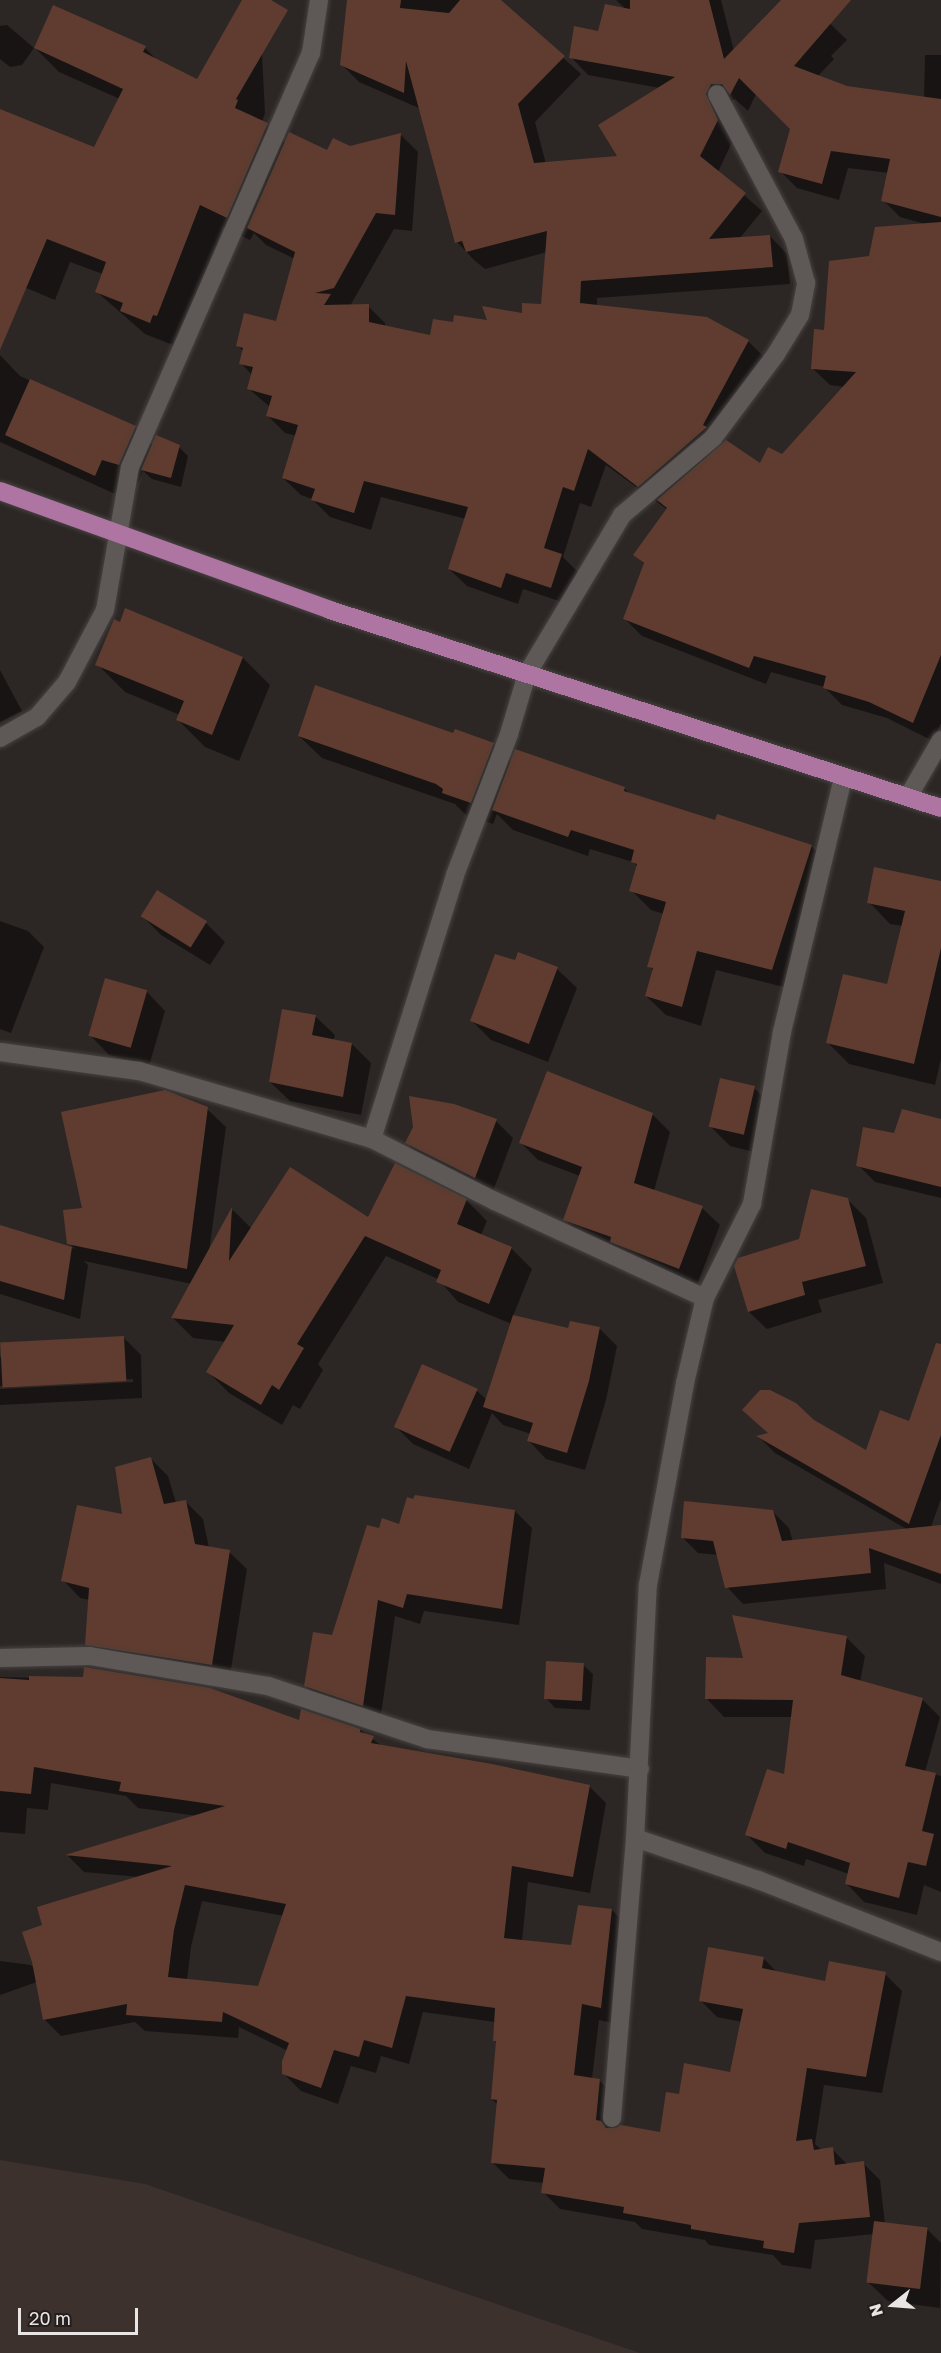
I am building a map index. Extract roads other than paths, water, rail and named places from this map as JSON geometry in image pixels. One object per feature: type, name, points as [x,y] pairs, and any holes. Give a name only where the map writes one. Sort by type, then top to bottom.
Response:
[{"type":"main road","points":[[0,492],[330,610],[941,808]]},
{"type":"street","points":[[0,738],[37,717],[68,682],[105,610],[130,467],[311,53],[319,0]]},
{"type":"street","points":[[372,1139],[455,875],[509,734],[527,674],[622,515],[713,438],[776,354],[801,315],[806,283],[794,239],[717,94]]},
{"type":"street","points":[[908,797],[941,740]]},
{"type":"street","points":[[612,2118],[640,1769],[648,1585],[685,1383],[705,1298],[752,1204],[782,1032],[843,777]]},
{"type":"street","points":[[0,1052],[139,1071],[372,1139],[495,1201],[705,1298]]},
{"type":"street","points":[[0,1658],[90,1656],[268,1686],[427,1739],[640,1769]]},
{"type":"street","points":[[635,1838],[758,1880],[941,1952]]}]
